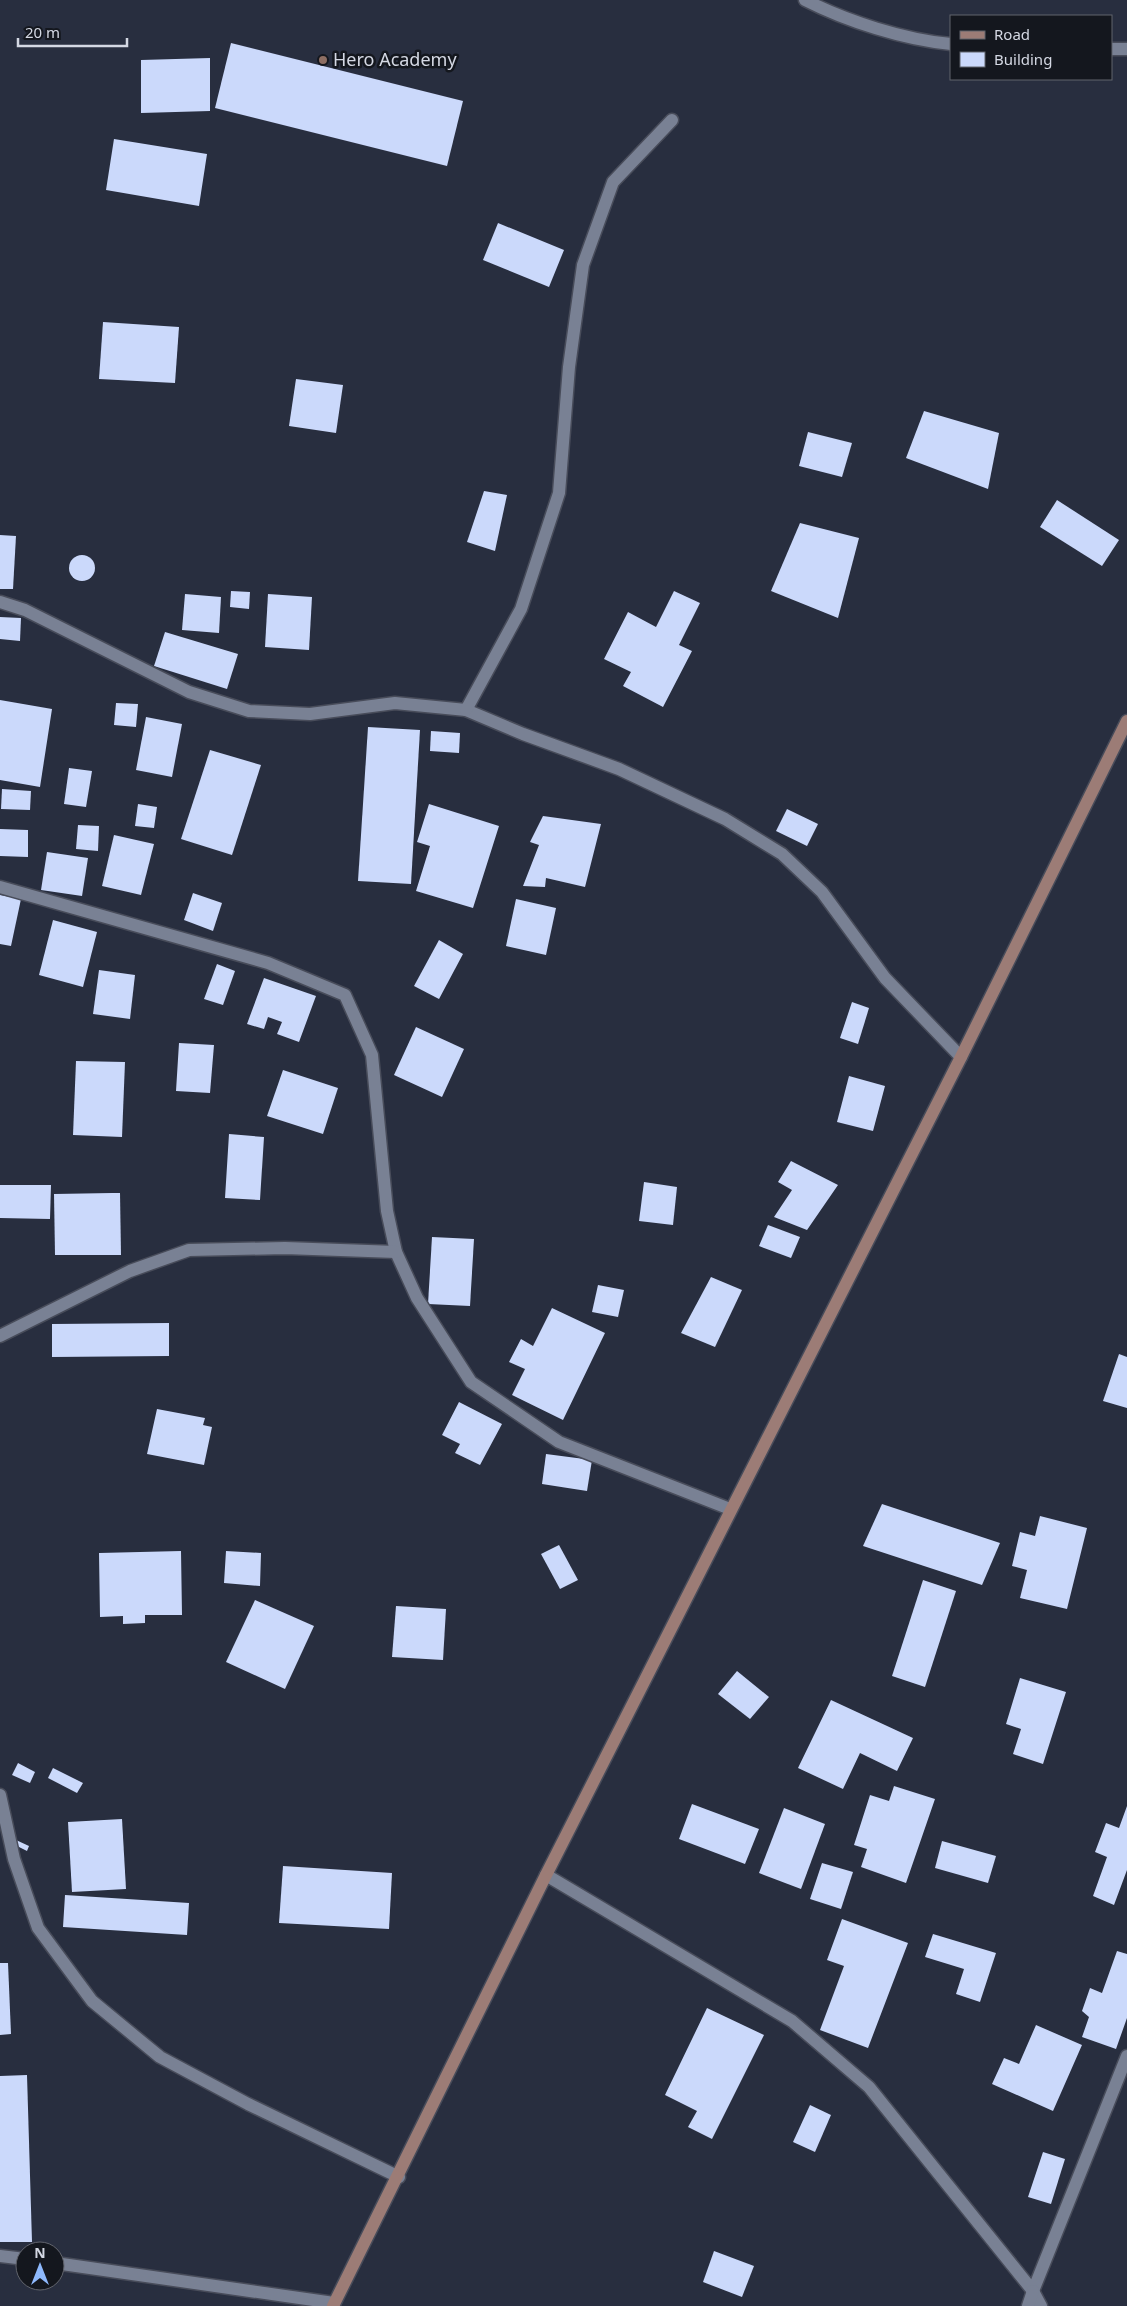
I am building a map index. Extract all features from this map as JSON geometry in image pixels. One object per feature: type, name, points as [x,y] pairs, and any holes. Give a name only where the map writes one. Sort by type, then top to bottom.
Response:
[{"type":"main road","points":[[334,2305],[399,2177],[546,1875],[961,1056],[1127,721]]},
{"type":"street","points":[[805,0],[824,10],[921,42],[950,44]]},
{"type":"street","points":[[1112,50],[1127,49]]},
{"type":"street","points":[[466,710],[520,609],[559,493],[569,367],[583,265],[613,182],[672,120]]},
{"type":"street","points":[[0,602],[25,610],[189,692],[249,711],[310,714],[395,703],[466,710],[523,734],[619,769],[725,819],[782,854],[822,892],[884,978],[961,1056]]},
{"type":"street","points":[[0,887],[268,963],[345,994],[372,1055],[387,1211],[396,1252],[417,1298],[471,1382],[559,1442],[730,1509]]},
{"type":"street","points":[[0,1336],[130,1272],[189,1250],[285,1248],[396,1252]]},
{"type":"street","points":[[0,1795],[14,1859],[38,1928],[92,2001],[160,2056],[248,2104],[399,2177]]},
{"type":"street","points":[[546,1875],[792,2021],[869,2087],[1033,2291],[1041,2306]]},
{"type":"street","points":[[1028,2306],[1127,2056]]},
{"type":"street","points":[[0,2256],[15,2258]]},
{"type":"street","points":[[65,2265],[334,2305]]},
{"type":"building","points":[[231,43],[463,101],[447,166],[215,108]]},
{"type":"building","points":[[210,58],[210,111],[141,113],[141,60]]},
{"type":"building","points":[[114,139],[207,154],[199,206],[106,190]]},
{"type":"building","points":[[498,223],[564,250],[549,287],[483,260]]},
{"type":"building","points":[[103,322],[179,327],[175,383],[99,379]]},
{"type":"building","points":[[296,379],[343,385],[336,433],[289,426]]},
{"type":"building","points":[[924,411],[999,433],[988,489],[906,458]]},
{"type":"building","points":[[808,432],[852,443],[842,477],[799,466]]},
{"type":"building","points":[[484,491],[507,495],[495,551],[467,542]]},
{"type":"building","points":[[1057,500],[1119,540],[1102,566],[1040,527]]},
{"type":"building","points":[[800,523],[859,538],[838,618],[771,591]]},
{"type":"building","points":[[0,535],[16,536],[13,589],[0,589]]},
{"type":"building","points":[[82,555],[91,559],[95,568],[91,577],[82,581],[73,577],[69,568],[73,559]]},
{"type":"building","points":[[231,591],[250,592],[249,609],[230,607]]},
{"type":"building","points":[[674,591],[700,603],[679,645],[692,651],[663,707],[623,686],[631,672],[604,659],[628,612],[656,627]]},
{"type":"building","points":[[185,594],[221,597],[219,633],[182,630]]},
{"type":"building","points":[[268,594],[312,597],[309,650],[265,647]]},
{"type":"building","points":[[0,617],[21,618],[20,641],[0,639]]},
{"type":"building","points":[[165,632],[238,654],[227,689],[154,666]]},
{"type":"building","points":[[0,700],[52,709],[40,787],[0,780]]},
{"type":"building","points":[[116,703],[138,704],[136,727],[114,725]]},
{"type":"building","points":[[146,717],[182,724],[172,777],[136,770]]},
{"type":"building","points":[[368,727],[420,730],[411,884],[358,881]]},
{"type":"building","points":[[431,731],[460,733],[459,753],[430,751]]},
{"type":"building","points":[[210,750],[261,765],[232,855],[181,839]]},
{"type":"building","points":[[69,768],[92,771],[86,807],[64,804]]},
{"type":"building","points":[[2,789],[31,791],[30,810],[1,809]]},
{"type":"building","points":[[138,804],[157,807],[154,828],[135,826]]},
{"type":"building","points":[[429,804],[499,826],[473,908],[416,891],[430,846],[417,842]]},
{"type":"building","points":[[787,809],[818,824],[807,846],[776,831]]},
{"type":"building","points":[[543,816],[601,824],[585,887],[546,878],[545,887],[523,886],[539,845],[530,842]]},
{"type":"building","points":[[78,825],[99,826],[98,851],[76,849]]},
{"type":"building","points":[[0,829],[28,830],[28,857],[0,856]]},
{"type":"building","points":[[114,835],[154,844],[141,895],[102,886]]},
{"type":"building","points":[[47,852],[88,858],[82,896],[41,890]]},
{"type":"building","points":[[193,893],[222,903],[213,931],[184,920]]},
{"type":"building","points":[[0,895],[21,899],[11,946],[0,944]]},
{"type":"building","points":[[516,899],[556,908],[546,955],[506,946]]},
{"type":"building","points":[[53,920],[97,932],[83,987],[39,975]]},
{"type":"building","points":[[439,940],[463,954],[439,999],[414,986]]},
{"type":"building","points":[[217,964],[235,971],[223,1005],[204,999]]},
{"type":"building","points":[[99,970],[135,975],[130,1019],[93,1014]]},
{"type":"building","points":[[264,978],[316,996],[299,1042],[277,1034],[282,1022],[268,1017],[264,1029],[247,1024]]},
{"type":"building","points":[[852,1002],[869,1008],[858,1044],[840,1038]]},
{"type":"building","points":[[416,1027],[464,1049],[442,1097],[394,1075]]},
{"type":"building","points":[[179,1043],[214,1045],[210,1093],[176,1091]]},
{"type":"building","points":[[76,1061],[125,1062],[122,1137],[73,1135]]},
{"type":"building","points":[[283,1070],[338,1088],[323,1134],[267,1116]]},
{"type":"building","points":[[849,1076],[885,1086],[873,1131],[837,1122]]},
{"type":"building","points":[[229,1134],[264,1137],[260,1200],[225,1198]]},
{"type":"building","points":[[791,1161],[838,1185],[807,1230],[774,1217],[792,1190],[778,1182]]},
{"type":"building","points":[[644,1182],[677,1187],[673,1225],[639,1221]]},
{"type":"building","points":[[0,1185],[51,1185],[50,1219],[0,1218]]},
{"type":"building","points":[[120,1193],[121,1255],[55,1255],[54,1194]]},
{"type":"building","points":[[768,1225],[800,1237],[791,1258],[759,1246]]},
{"type":"building","points":[[432,1237],[474,1239],[470,1306],[428,1304]]},
{"type":"building","points":[[711,1277],[742,1290],[715,1347],[681,1333]]},
{"type":"building","points":[[598,1285],[624,1290],[618,1317],[592,1312]]},
{"type":"building","points":[[552,1308],[605,1333],[563,1420],[512,1395],[525,1369],[509,1362],[521,1339],[533,1346]]},
{"type":"building","points":[[169,1323],[169,1356],[52,1357],[52,1324]]},
{"type":"building","points":[[1119,1354],[1127,1357],[1127,1408],[1103,1401]]},
{"type":"building","points":[[459,1402],[502,1424],[480,1465],[455,1453],[460,1444],[442,1435]]},
{"type":"building","points":[[157,1409],[205,1418],[203,1425],[212,1427],[204,1465],[147,1454]]},
{"type":"building","points":[[546,1454],[592,1460],[587,1491],[542,1484]]},
{"type":"building","points":[[882,1504],[1000,1543],[982,1585],[863,1546]]},
{"type":"building","points":[[1040,1516],[1087,1528],[1067,1609],[1020,1598],[1027,1570],[1012,1566],[1020,1532],[1035,1536]]},
{"type":"building","points":[[559,1545],[578,1580],[560,1589],[541,1554]]},
{"type":"building","points":[[181,1551],[182,1615],[145,1615],[145,1623],[123,1624],[123,1616],[100,1617],[99,1553]]},
{"type":"building","points":[[226,1551],[261,1553],[260,1586],[224,1583]]},
{"type":"building","points":[[923,1580],[956,1591],[925,1687],[892,1676]]},
{"type":"building","points":[[255,1600],[314,1626],[285,1689],[226,1662]]},
{"type":"building","points":[[396,1606],[446,1609],[443,1660],[392,1657]]},
{"type":"building","points":[[737,1671],[769,1697],[750,1719],[718,1694]]},
{"type":"building","points":[[1020,1678],[1066,1692],[1043,1764],[1013,1754],[1021,1729],[1006,1724]]},
{"type":"building","points":[[831,1700],[913,1738],[897,1771],[860,1753],[843,1789],[798,1768]]},
{"type":"building","points":[[18,1763],[35,1772],[30,1783],[12,1775]]},
{"type":"building","points":[[53,1768],[83,1783],[77,1793],[48,1778]]},
{"type":"building","points":[[894,1786],[935,1799],[906,1883],[861,1867],[867,1849],[854,1845],[870,1795],[889,1801]]},
{"type":"building","points":[[692,1804],[759,1829],[745,1864],[679,1839]]},
{"type":"building","points":[[1127,1806],[1127,1870],[1114,1905],[1093,1896],[1107,1857],[1095,1852],[1106,1823],[1119,1828]]},
{"type":"building","points":[[784,1808],[825,1824],[801,1889],[759,1873]]},
{"type":"building","points":[[122,1819],[126,1889],[72,1892],[68,1822]]},
{"type":"building","points":[[16,1840],[29,1846],[27,1851],[13,1844]]},
{"type":"building","points":[[942,1841],[996,1856],[988,1883],[935,1868]]},
{"type":"building","points":[[822,1863],[853,1872],[841,1909],[810,1899]]},
{"type":"building","points":[[283,1866],[392,1873],[389,1929],[279,1923]]},
{"type":"building","points":[[65,1895],[189,1903],[187,1935],[63,1927]]},
{"type":"building","points":[[842,1919],[908,1943],[868,2048],[820,2030],[844,1966],[827,1960]]},
{"type":"building","points":[[933,1934],[996,1953],[980,2002],[956,1994],[964,1969],[925,1957]]},
{"type":"building","points":[[1117,1951],[1127,1954],[1127,2018],[1116,2049],[1082,2037],[1089,2017],[1082,2011],[1090,1988],[1102,1993]]},
{"type":"building","points":[[0,1963],[8,1963],[11,2034],[0,2035]]},
{"type":"building","points":[[707,2008],[764,2035],[712,2139],[688,2127],[697,2111],[665,2095]]},
{"type":"building","points":[[1036,2025],[1082,2045],[1053,2111],[992,2084],[1004,2058],[1019,2064]]},
{"type":"building","points":[[27,2075],[32,2241],[0,2242],[0,2076]]},
{"type":"building","points":[[810,2105],[831,2115],[815,2152],[793,2142]]},
{"type":"building","points":[[1043,2152],[1065,2159],[1051,2204],[1028,2197]]},
{"type":"building","points":[[714,2251],[754,2266],[742,2297],[703,2282]]},
{"type":"place","name":"Hero Academy","points":[[323,60]]}]
